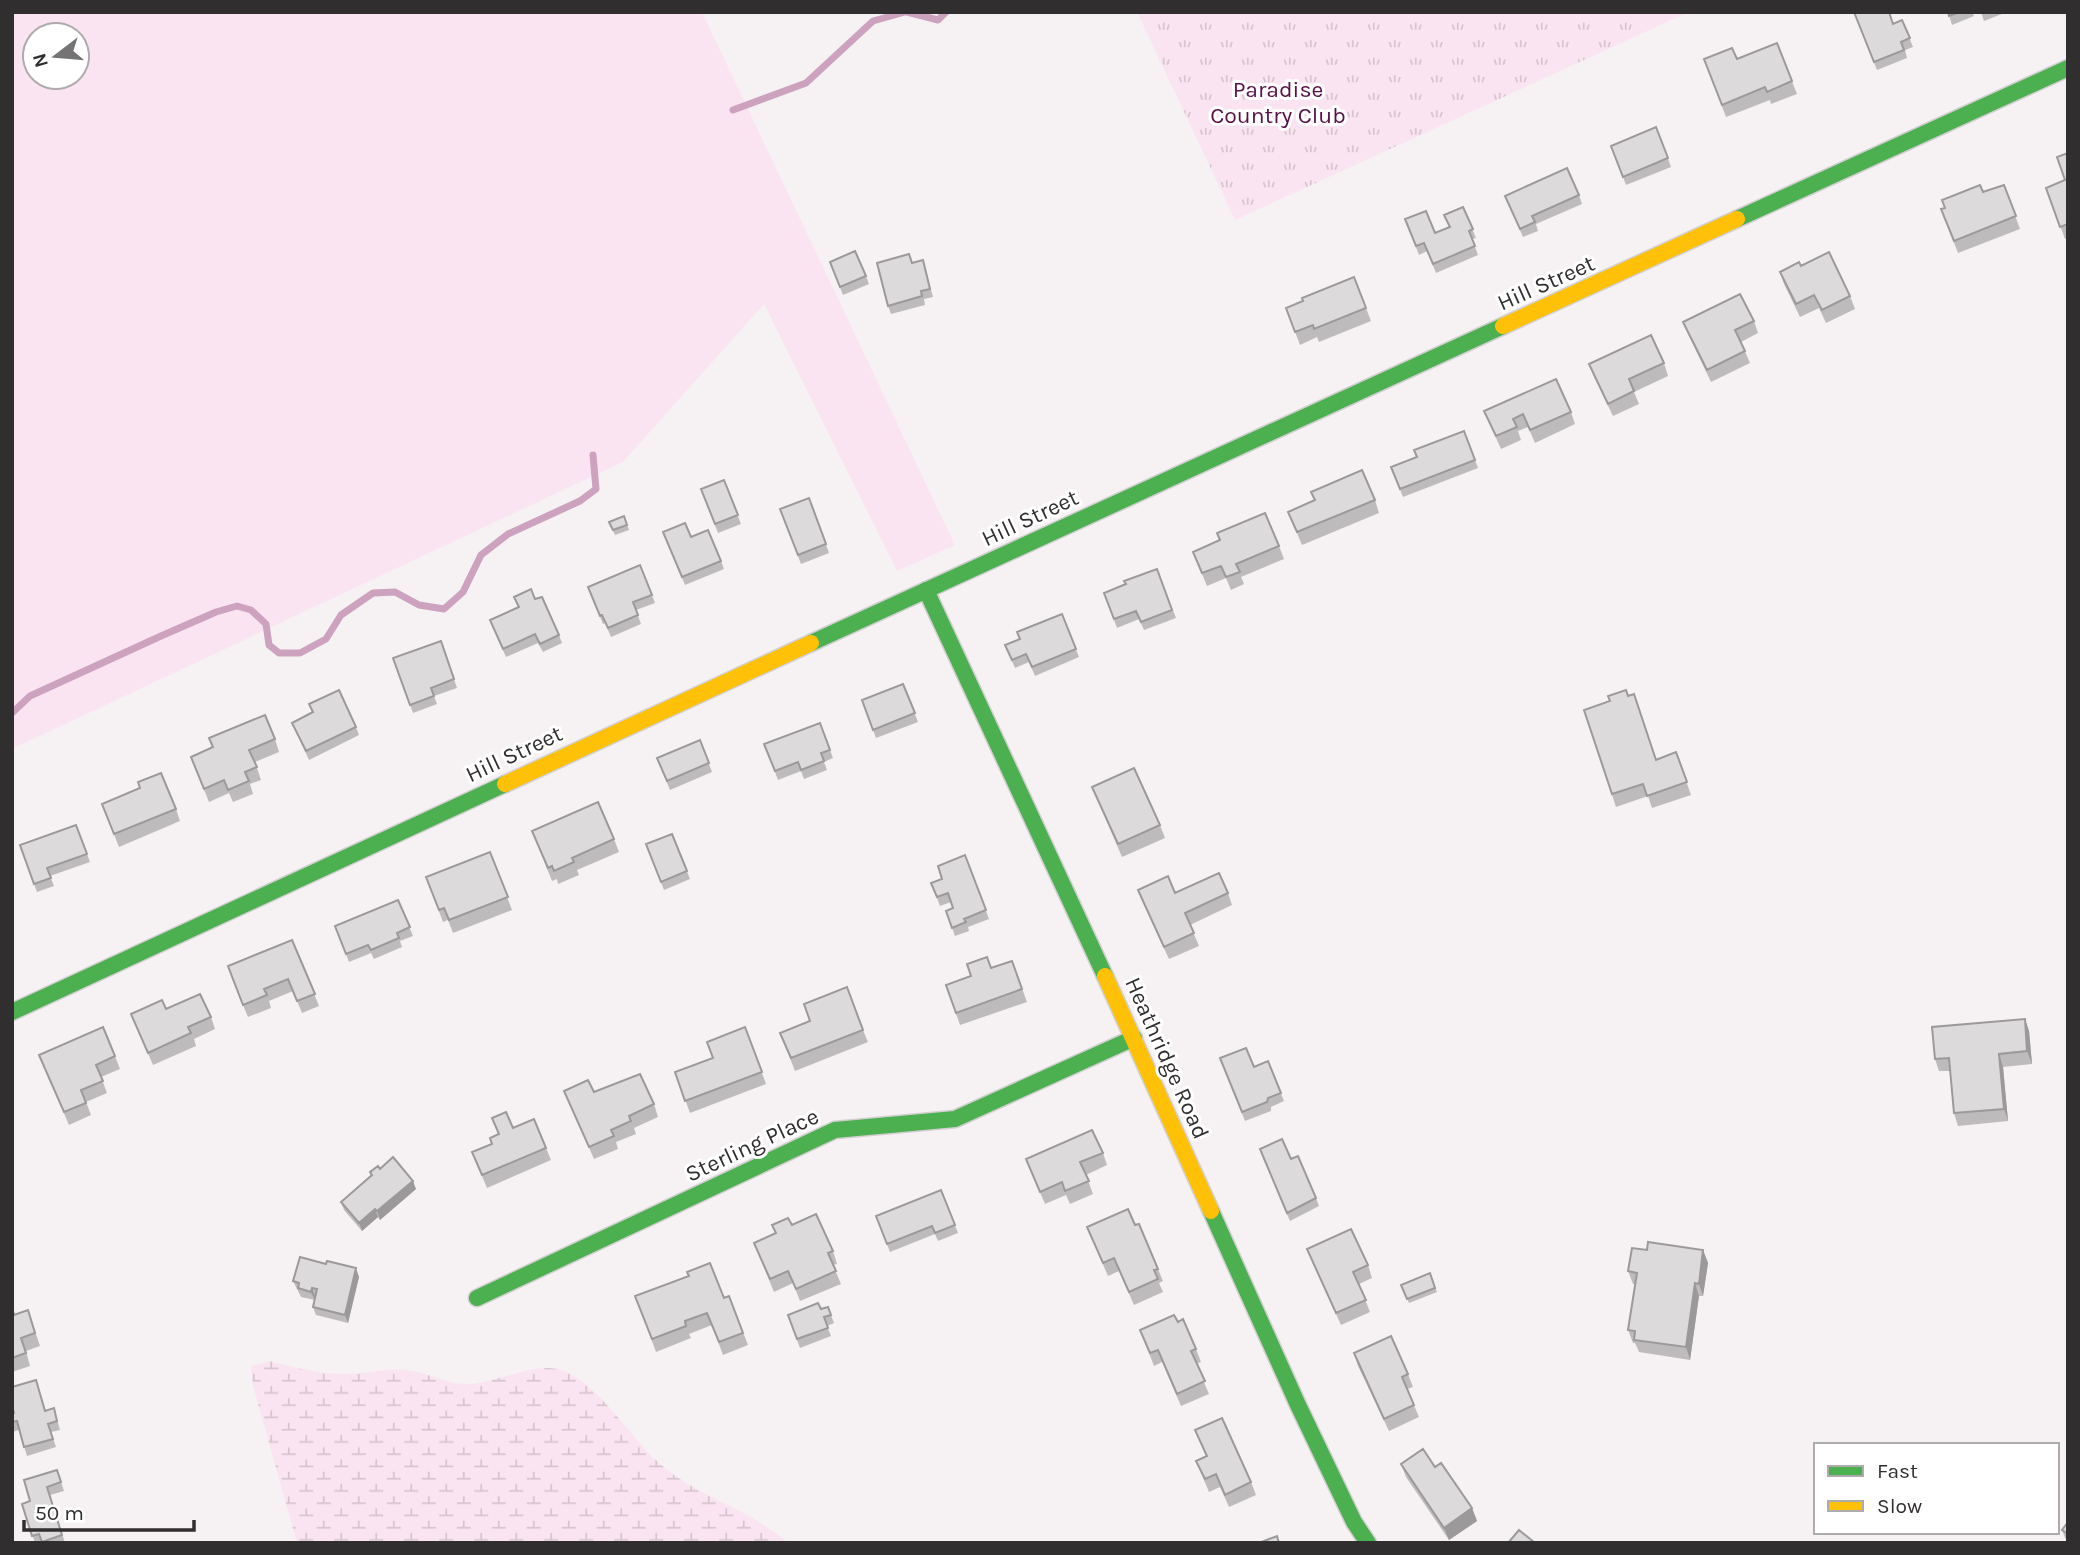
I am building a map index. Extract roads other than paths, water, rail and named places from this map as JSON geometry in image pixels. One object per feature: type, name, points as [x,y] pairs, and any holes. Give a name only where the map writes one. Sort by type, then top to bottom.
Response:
[{"type":"street","name":"Hill Street","points":[[12,1012],[926,590],[2068,68]]},
{"type":"street","name":"Heathridge Road","points":[[926,590],[1134,1038],[1298,1405],[1354,1522],[1368,1543]]},
{"type":"street","name":"Sterling Place","points":[[477,1298],[835,1130],[955,1119],[1134,1038]]},
{"type":"waterway","points":[[733,110],[806,83],[873,21],[905,12]]},
{"type":"waterway","points":[[907,12],[938,20],[946,12]]},
{"type":"waterway","points":[[12,713],[30,696],[216,612],[237,606],[251,610],[266,624],[269,645],[279,653],[300,653],[326,639],[341,615],[373,593],[395,592],[419,605],[444,609],[463,592],[481,555],[508,534],[580,501],[596,489],[593,455]]},
{"type":"park label","name":"Paradise Country Club","points":[[1278,102]]}]
